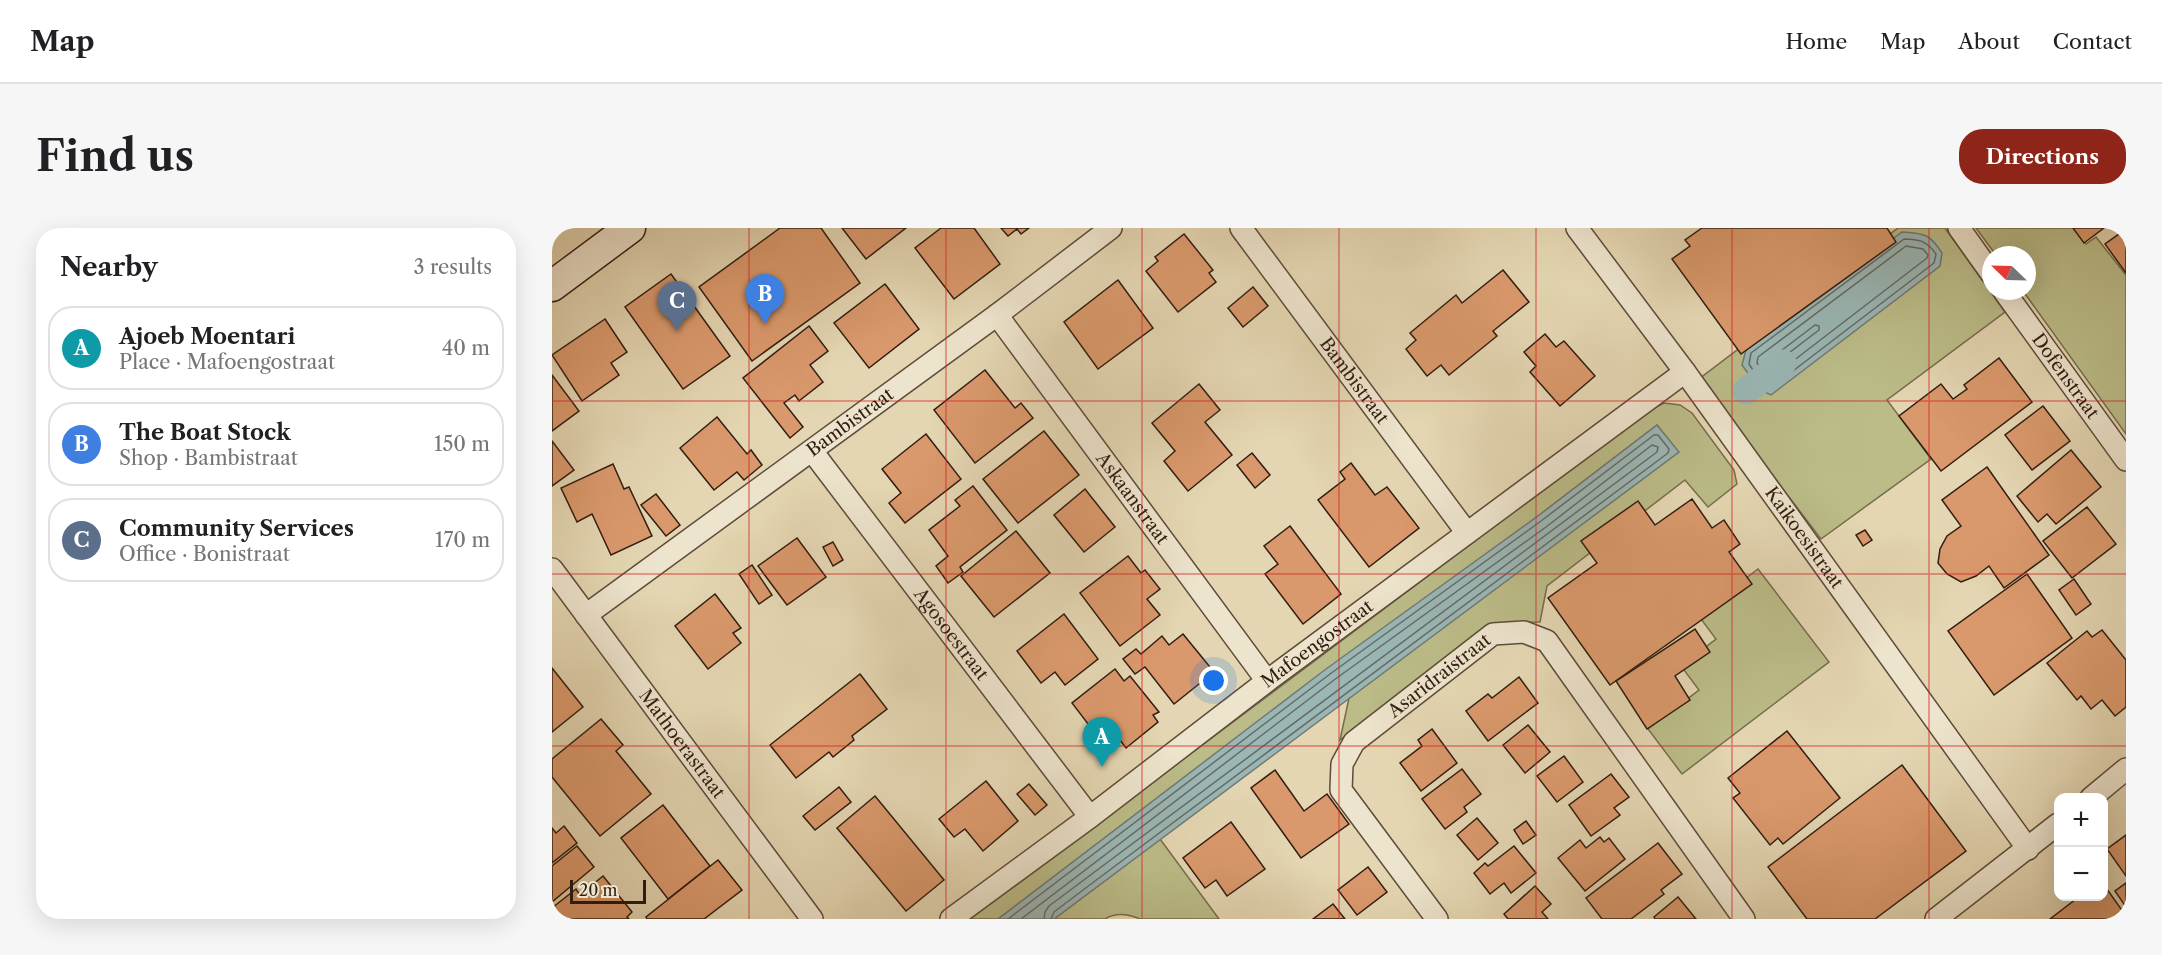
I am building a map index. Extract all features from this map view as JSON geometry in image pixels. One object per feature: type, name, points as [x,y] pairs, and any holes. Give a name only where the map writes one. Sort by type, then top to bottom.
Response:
[{"type":"street","points":[[552,286],[630,228]]},
{"type":"street","name":"Bambistraat","points":[[586,615],[997,315],[1112,228]]},
{"type":"street","name":"Bambistraat","points":[[1241,228],[1467,533]]},
{"type":"street","name":"Kaikoesistraat","points":[[1577,228],[1685,372],[2028,849]]},
{"type":"street","points":[[1959,228],[1982,260]]},
{"type":"street","name":"Dofenstraat","points":[[2010,300],[2126,460]]},
{"type":"street","name":"Askaanstraat","points":[[997,315],[1267,681]]},
{"type":"street","name":"Mafoengostraat","points":[[951,919],[1090,817],[1267,681],[1685,372]]},
{"type":"street","name":"Agosoestraat","points":[[812,451],[1090,817]]},
{"type":"street","name":"Mathoerastraat","points":[[552,569],[812,919]]},
{"type":"street","name":"Asaridraistraat","points":[[1437,919],[1341,790],[1342,764],[1354,742],[1493,634],[1524,632],[1547,641],[1744,919]]},
{"type":"street","points":[[2097,793],[2126,769]]},
{"type":"street","points":[[1936,919],[2054,827]]},
{"type":"green space","points":[[1898,228],[1945,228],[1982,280],[1982,300],[1996,300],[2005,312],[1887,400],[1931,459],[1821,539],[1699,379]]},
{"type":"green space","points":[[1976,228],[2073,228],[2086,244],[2096,237],[2126,275],[2126,434],[2029,300],[2036,300],[2036,246],[1989,246]]},
{"type":"green space","points":[[1664,403],[1680,405],[1692,413],[1734,470],[1737,484],[1708,507],[1685,480],[1547,586],[1540,622],[1496,623],[1340,740],[1349,698],[1678,452],[1657,425],[998,919],[970,919],[1648,411]]},
{"type":"green space","points":[[1758,569],[1829,662],[1682,774],[1648,729],[1699,690],[1681,666],[1716,639],[1698,615]]},
{"type":"green space","points":[[1160,839],[1219,919],[1140,919],[1122,914],[1105,919],[1054,919]]},
{"type":"water","points":[[1902,232],[1921,234],[1930,238],[1942,253],[1940,266],[1771,395],[1760,390],[1742,365],[1746,350]]},
{"type":"water","points":[[1657,425],[1679,452],[1054,919],[998,919],[1326,669],[1538,516]]},
{"type":"building","points":[[780,228],[821,228],[860,283],[752,361],[699,287]]},
{"type":"building","points":[[842,228],[906,228],[866,259]]},
{"type":"building","points":[[941,228],[974,228],[1000,264],[954,299],[915,248]]},
{"type":"building","points":[[1001,228],[1029,228],[1021,234],[1017,229],[1008,236]]},
{"type":"building","points":[[1702,228],[1887,228],[1896,242],[1741,354],[1672,259],[1690,246],[1685,240]]},
{"type":"building","points":[[2073,228],[2104,228],[2084,243]]},
{"type":"building","points":[[2126,229],[2126,273],[2105,244]]},
{"type":"building","points":[[1184,234],[1213,270],[1209,273],[1216,282],[1178,312],[1146,271],[1158,261],[1155,257]]},
{"type":"building","points":[[1503,270],[1529,302],[1493,331],[1497,336],[1449,375],[1441,365],[1427,376],[1406,349],[1416,340],[1410,333],[1456,295],[1462,303]]},
{"type":"building","points":[[671,274],[730,356],[683,389],[625,307]]},
{"type":"building","points":[[1118,280],[1153,328],[1098,369],[1064,322]]},
{"type":"building","points":[[885,284],[919,329],[869,368],[834,323]]},
{"type":"building","points":[[1253,287],[1268,306],[1243,327],[1228,308]]},
{"type":"building","points":[[605,319],[627,352],[611,363],[619,375],[582,401],[552,355]]},
{"type":"building","points":[[809,326],[828,351],[810,365],[823,382],[799,401],[795,395],[784,403],[803,427],[790,438],[743,378]]},
{"type":"building","points":[[1545,334],[1556,347],[1564,341],[1595,376],[1560,406],[1530,372],[1536,366],[1524,352]]},
{"type":"building","points":[[1999,358],[2032,402],[1941,471],[1899,416],[1941,384],[1953,399],[1967,389],[1964,385]]},
{"type":"building","points":[[985,370],[1015,408],[1021,403],[1033,418],[975,463],[934,410]]},
{"type":"building","points":[[552,375],[579,411],[552,431]]},
{"type":"building","points":[[1199,384],[1220,410],[1205,422],[1232,455],[1188,491],[1164,461],[1175,451],[1152,423]]},
{"type":"building","points":[[2043,406],[2070,441],[2032,470],[2005,435]]},
{"type":"building","points":[[717,417],[747,454],[751,450],[762,465],[744,480],[737,472],[714,490],[680,448]]},
{"type":"building","points":[[1044,431],[1079,475],[1018,523],[983,479]]},
{"type":"building","points":[[926,434],[961,479],[905,523],[889,503],[901,493],[882,469]]},
{"type":"building","points":[[552,441],[574,470],[552,486]]},
{"type":"building","points":[[2071,450],[2101,487],[2056,524],[2047,514],[2038,522],[2017,496]]},
{"type":"building","points":[[1252,453],[1270,475],[1255,488],[1237,465]]},
{"type":"building","points":[[1351,463],[1375,495],[1387,487],[1419,528],[1369,567],[1318,500],[1345,479],[1340,472]]},
{"type":"building","points":[[613,464],[624,489],[629,487],[652,536],[611,555],[592,514],[577,522],[561,488]]},
{"type":"building","points":[[1987,467],[2049,555],[2004,588],[1989,566],[1976,576],[1961,582],[1947,574],[1938,563],[1940,549],[1947,536],[1961,526],[1942,500]]},
{"type":"building","points":[[973,486],[1007,530],[960,567],[963,572],[948,583],[936,566],[948,556],[929,530],[960,506],[955,500]]},
{"type":"building","points":[[1085,489],[1115,527],[1084,552],[1054,515]]},
{"type":"building","points":[[656,494],[680,525],[666,536],[641,505]]},
{"type":"building","points":[[1692,499],[1712,528],[1724,520],[1740,544],[1729,552],[1752,584],[1610,685],[1548,598],[1597,563],[1581,541],[1638,501],[1655,525]]},
{"type":"building","points":[[2087,507],[2116,544],[2072,578],[2043,541]]},
{"type":"building","points":[[1290,526],[1341,594],[1303,624],[1265,574],[1278,564],[1264,546]]},
{"type":"building","points":[[1865,530],[1872,540],[1863,546],[1856,535]]},
{"type":"building","points":[[1016,531],[1050,573],[994,617],[961,576]]},
{"type":"building","points":[[797,538],[826,577],[787,605],[758,566]]},
{"type":"building","points":[[833,542],[843,560],[833,566],[823,547]]},
{"type":"building","points":[[1128,556],[1141,573],[1145,570],[1160,589],[1147,599],[1160,615],[1120,646],[1080,593]]},
{"type":"building","points":[[752,565],[772,595],[759,604],[739,574]]},
{"type":"building","points":[[2027,574],[2072,638],[1994,695],[1948,631]]},
{"type":"building","points":[[2074,579],[2091,604],[2076,615],[2059,590]]},
{"type":"building","points":[[715,594],[741,628],[733,633],[741,643],[708,669],[675,626]]},
{"type":"building","points":[[1064,614],[1098,659],[1065,685],[1055,672],[1041,683],[1017,651]]},
{"type":"building","points":[[1695,629],[1710,652],[1675,676],[1690,700],[1647,729],[1616,681]]},
{"type":"building","points":[[2102,630],[2126,660],[2126,707],[2115,716],[2102,700],[2091,709],[2081,696],[2077,700],[2047,663],[2087,631],[2092,637]]},
{"type":"building","points":[[1183,634],[1214,672],[1174,704],[1145,667],[1135,674],[1123,659],[1136,649],[1141,654],[1162,636],[1169,645]]},
{"type":"building","points":[[552,668],[583,707],[552,732]]},
{"type":"building","points":[[1115,669],[1124,681],[1130,676],[1159,712],[1153,715],[1158,722],[1126,748],[1120,740],[1108,750],[1072,703]]},
{"type":"building","points":[[860,674],[887,709],[852,736],[854,740],[833,757],[829,752],[796,778],[770,745]]},
{"type":"building","points":[[1519,677],[1538,703],[1488,741],[1466,711],[1488,694],[1492,698]]},
{"type":"building","points":[[601,719],[623,745],[616,751],[651,794],[600,836],[552,777],[552,759]]},
{"type":"building","points":[[1528,725],[1550,752],[1525,773],[1503,745]]},
{"type":"building","points":[[1432,729],[1457,763],[1421,791],[1400,763],[1422,746],[1418,740]]},
{"type":"building","points":[[1787,731],[1840,798],[1783,844],[1778,838],[1770,845],[1733,798],[1740,793],[1728,778]]},
{"type":"building","points":[[1564,756],[1583,782],[1557,802],[1537,776]]},
{"type":"building","points":[[1902,765],[1966,851],[1875,919],[1807,919],[1768,867]]},
{"type":"building","points":[[1462,769],[1481,794],[1464,807],[1467,812],[1445,829],[1422,799]]},
{"type":"building","points":[[1275,770],[1304,811],[1327,794],[1349,824],[1301,858],[1251,788]]},
{"type":"building","points":[[1611,774],[1629,797],[1614,808],[1620,815],[1591,836],[1569,805]]},
{"type":"building","points":[[986,781],[1018,821],[983,851],[965,829],[954,837],[939,819]]},
{"type":"building","points":[[1029,784],[1047,805],[1035,815],[1017,794]]},
{"type":"building","points":[[839,787],[851,802],[815,830],[803,816]]},
{"type":"building","points":[[875,796],[944,880],[906,911],[837,828]]},
{"type":"building","points":[[663,805],[710,866],[668,899],[621,838]]},
{"type":"building","points":[[1477,818],[1498,843],[1478,860],[1457,835]]},
{"type":"building","points":[[1526,821],[1536,835],[1523,844],[1514,830]]},
{"type":"building","points":[[1231,822],[1265,869],[1227,896],[1216,880],[1205,888],[1183,858]]},
{"type":"building","points":[[564,826],[577,843],[552,863],[552,828],[556,833]]},
{"type":"building","points":[[2126,835],[2126,876],[2108,850]]},
{"type":"building","points":[[1600,837],[1604,842],[1609,838],[1625,859],[1585,891],[1558,858],[1580,840],[1586,848]]},
{"type":"building","points":[[1658,843],[1682,874],[1661,890],[1664,894],[1631,919],[1602,919],[1586,898]]},
{"type":"building","points":[[577,846],[594,867],[552,902],[552,866]]},
{"type":"building","points":[[1514,846],[1536,873],[1511,893],[1504,883],[1490,894],[1474,873],[1485,863],[1488,866]]},
{"type":"building","points":[[718,860],[742,890],[704,919],[647,919],[646,917]]},
{"type":"building","points":[[1368,867],[1387,892],[1357,915],[1338,890]]},
{"type":"building","points":[[603,876],[632,912],[627,917],[629,919],[552,919],[552,908],[576,889],[580,895]]},
{"type":"building","points":[[2126,883],[2126,907],[2115,891]]},
{"type":"building","points":[[1535,886],[1551,904],[1542,912],[1548,919],[1508,919],[1504,914]]},
{"type":"building","points":[[2108,891],[2126,916],[2126,919],[2050,919],[2073,901],[2108,901]]},
{"type":"building","points":[[1678,897],[1696,919],[1655,919],[1654,917]]},
{"type":"building","points":[[1333,904],[1345,919],[1313,919]]},
{"type":"waterway","points":[[1746,391],[1783,363]]},
{"type":"place","name":"The Boat Stock","points":[[765,324]]},
{"type":"place","name":"Community Services","points":[[677,331]]},
{"type":"place","name":"Ajoeb Moentari","points":[[1102,767]]}]
